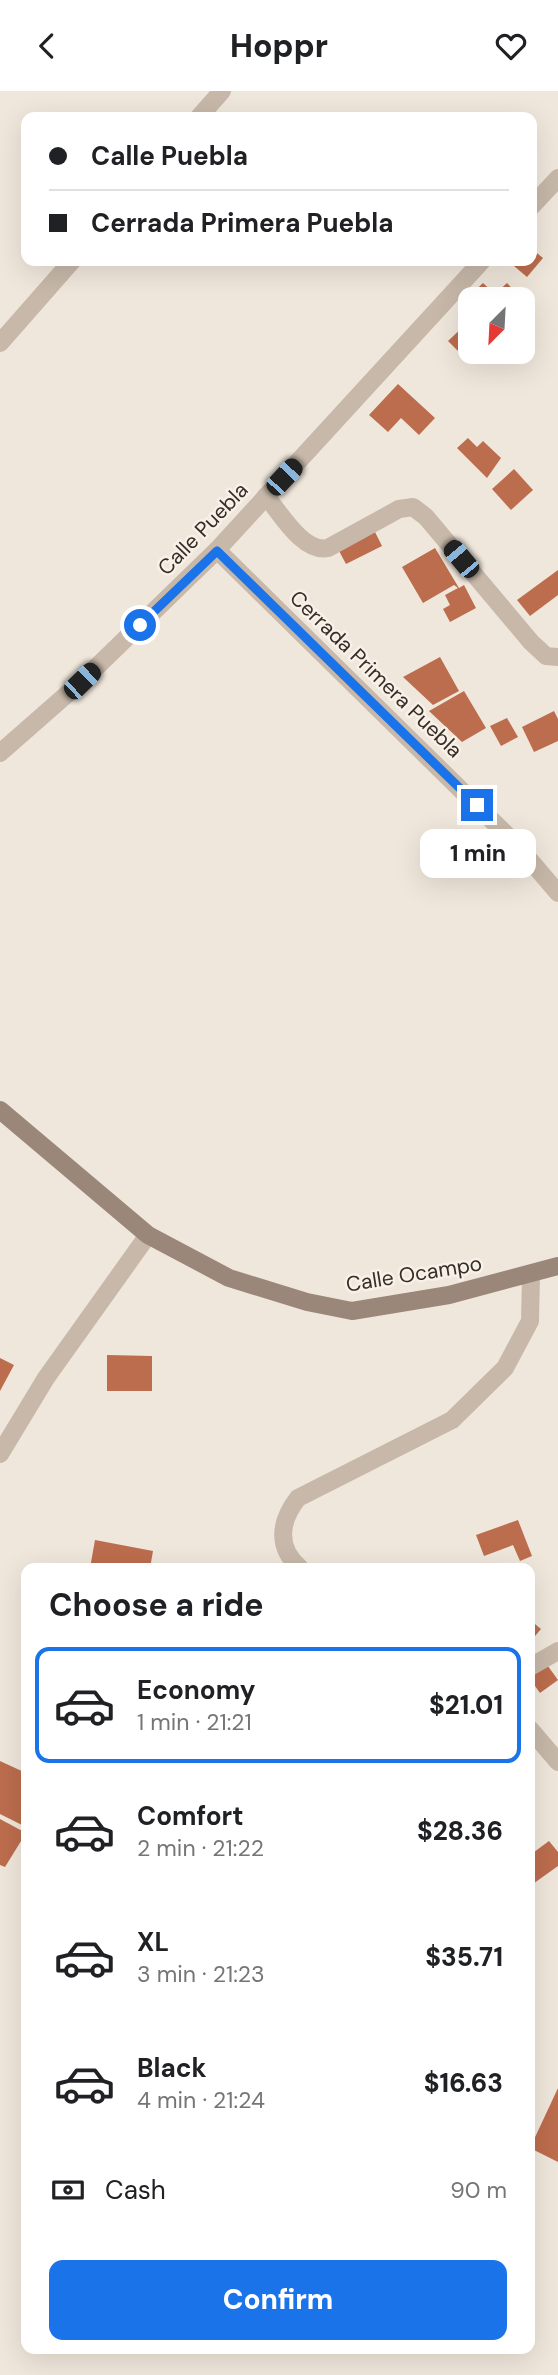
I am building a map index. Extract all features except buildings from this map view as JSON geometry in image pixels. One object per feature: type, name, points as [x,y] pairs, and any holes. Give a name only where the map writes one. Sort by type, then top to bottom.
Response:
[{"type":"main road","name":"Calle Ocampo","points":[[0,1110],[148,1235],[229,1279],[307,1302],[352,1311],[449,1296],[531,1276],[558,1266]]},
{"type":"street","points":[[203,112],[222,91]]},
{"type":"street","points":[[537,201],[558,178]]},
{"type":"street","points":[[0,342],[68,266]]},
{"type":"street","name":"Calle Puebla","points":[[0,753],[82,681],[217,551],[477,266]]},
{"type":"street","points":[[266,496],[307,544],[318,550],[328,548],[399,509],[413,507],[426,517],[531,642],[546,656],[558,657]]},
{"type":"street","name":"Cerrada Primera Puebla","points":[[217,551],[517,845],[558,893]]},
{"type":"street","points":[[0,1454],[46,1378],[148,1235]]},
{"type":"street","points":[[294,1563],[284,1548],[283,1527],[287,1512],[298,1498],[452,1420],[505,1368],[530,1321],[531,1276]]},
{"type":"street","points":[[535,1664],[558,1650]]},
{"type":"street","points":[[535,1735],[558,1762]]},
{"type":"route","points":[[140,625],[217,551],[477,805]]}]
